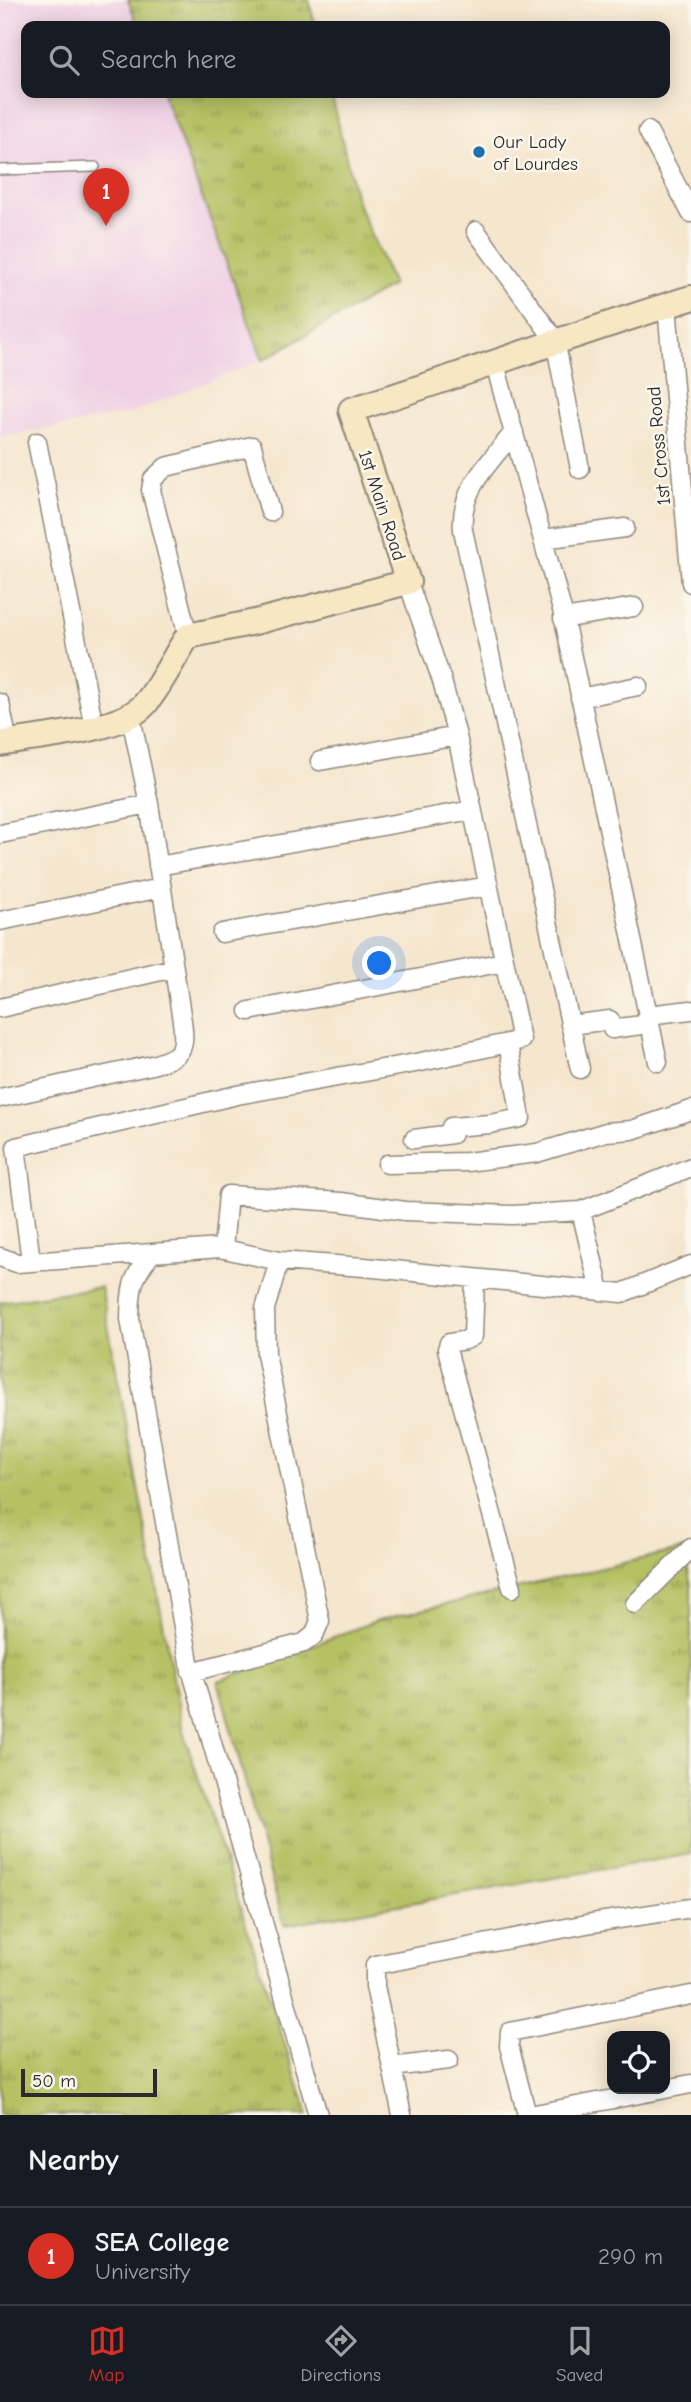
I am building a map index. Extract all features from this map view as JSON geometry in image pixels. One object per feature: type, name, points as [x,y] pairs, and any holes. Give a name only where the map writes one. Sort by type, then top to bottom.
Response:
[{"type":"street","points":[[648,131],[691,213]]},
{"type":"street","points":[[476,231],[555,340],[580,469]]},
{"type":"street","name":"1st Main Road","points":[[188,636],[255,622],[408,582],[352,410],[495,364],[555,340],[691,298]]},
{"type":"street","name":"1st Cross Road","points":[[667,306],[691,583]]},
{"type":"street","points":[[495,364],[564,619],[658,1062]]},
{"type":"street","points":[[514,432],[473,485],[465,500],[463,530],[580,1069]]},
{"type":"street","points":[[37,442],[94,727]]},
{"type":"street","points":[[0,703],[4,744],[131,717],[146,703],[188,636],[151,490],[153,479],[166,467],[252,446],[270,512]]},
{"type":"street","points":[[542,539],[625,528]]},
{"type":"street","points":[[31,1261],[16,1147],[237,1095],[521,1040],[457,736],[442,681],[408,582]]},
{"type":"street","points":[[564,619],[634,607]]},
{"type":"street","points":[[580,698],[638,686]]},
{"type":"street","points":[[0,1098],[172,1059],[182,1051],[184,1038],[149,804],[131,717]]},
{"type":"street","points":[[320,761],[457,736]]},
{"type":"street","points":[[0,834],[149,804]]},
{"type":"street","points":[[158,866],[472,810]]},
{"type":"street","points":[[222,933],[488,886]]},
{"type":"street","points":[[0,921],[161,888]]},
{"type":"street","points":[[249,1011],[504,962]]},
{"type":"street","points":[[0,1008],[174,968]]},
{"type":"street","points":[[570,1025],[611,1020],[612,1029],[691,1010]]},
{"type":"street","points":[[414,1139],[452,1134],[451,1127],[521,1118],[508,1043]]},
{"type":"street","points":[[387,1164],[467,1162],[537,1153],[606,1132],[632,1130],[691,1110]]},
{"type":"street","points":[[223,1249],[228,1195],[341,1202],[405,1211],[488,1216],[581,1211],[691,1167]]},
{"type":"street","points":[[581,1211],[600,1291]]},
{"type":"street","points":[[0,1256],[17,1263],[223,1249],[279,1261],[622,1293],[691,1265]]},
{"type":"street","points":[[152,1253],[137,1272],[131,1288],[130,1319],[191,1672],[318,2115]]},
{"type":"street","points":[[191,1672],[304,1643],[314,1635],[320,1621],[266,1354],[265,1309],[279,1261]]},
{"type":"street","points":[[475,1279],[472,1336],[449,1343],[447,1349],[512,1588]]},
{"type":"street","points":[[635,1604],[691,1548]]},
{"type":"street","points":[[402,2115],[375,1986],[375,1965],[592,1923],[691,1908]]},
{"type":"street","points":[[691,1995],[510,2032],[509,2046],[529,2115],[691,2084]]},
{"type":"street","points":[[392,2067],[449,2060]]},
{"type":"lane","points":[[0,170],[95,167]]},
{"type":"shaded area","points":[[0,0],[128,0],[136,21],[21,21],[21,98],[165,98],[263,360],[131,413],[0,438]]},
{"type":"green space","points":[[128,0],[309,0],[314,21],[136,21]]},
{"type":"green space","points":[[165,98],[332,98],[356,199],[393,285],[263,360]]},
{"type":"green space","points":[[101,1287],[183,1731],[308,2115],[0,2115],[0,1302]]},
{"type":"green space","points":[[684,1549],[691,1586],[691,1854],[284,1925],[218,1681],[378,1620]]},
{"type":"place","name":"Our Lady of Lourdes","points":[[479,152]]},
{"type":"place","name":"SEA College","points":[[106,226]]}]
